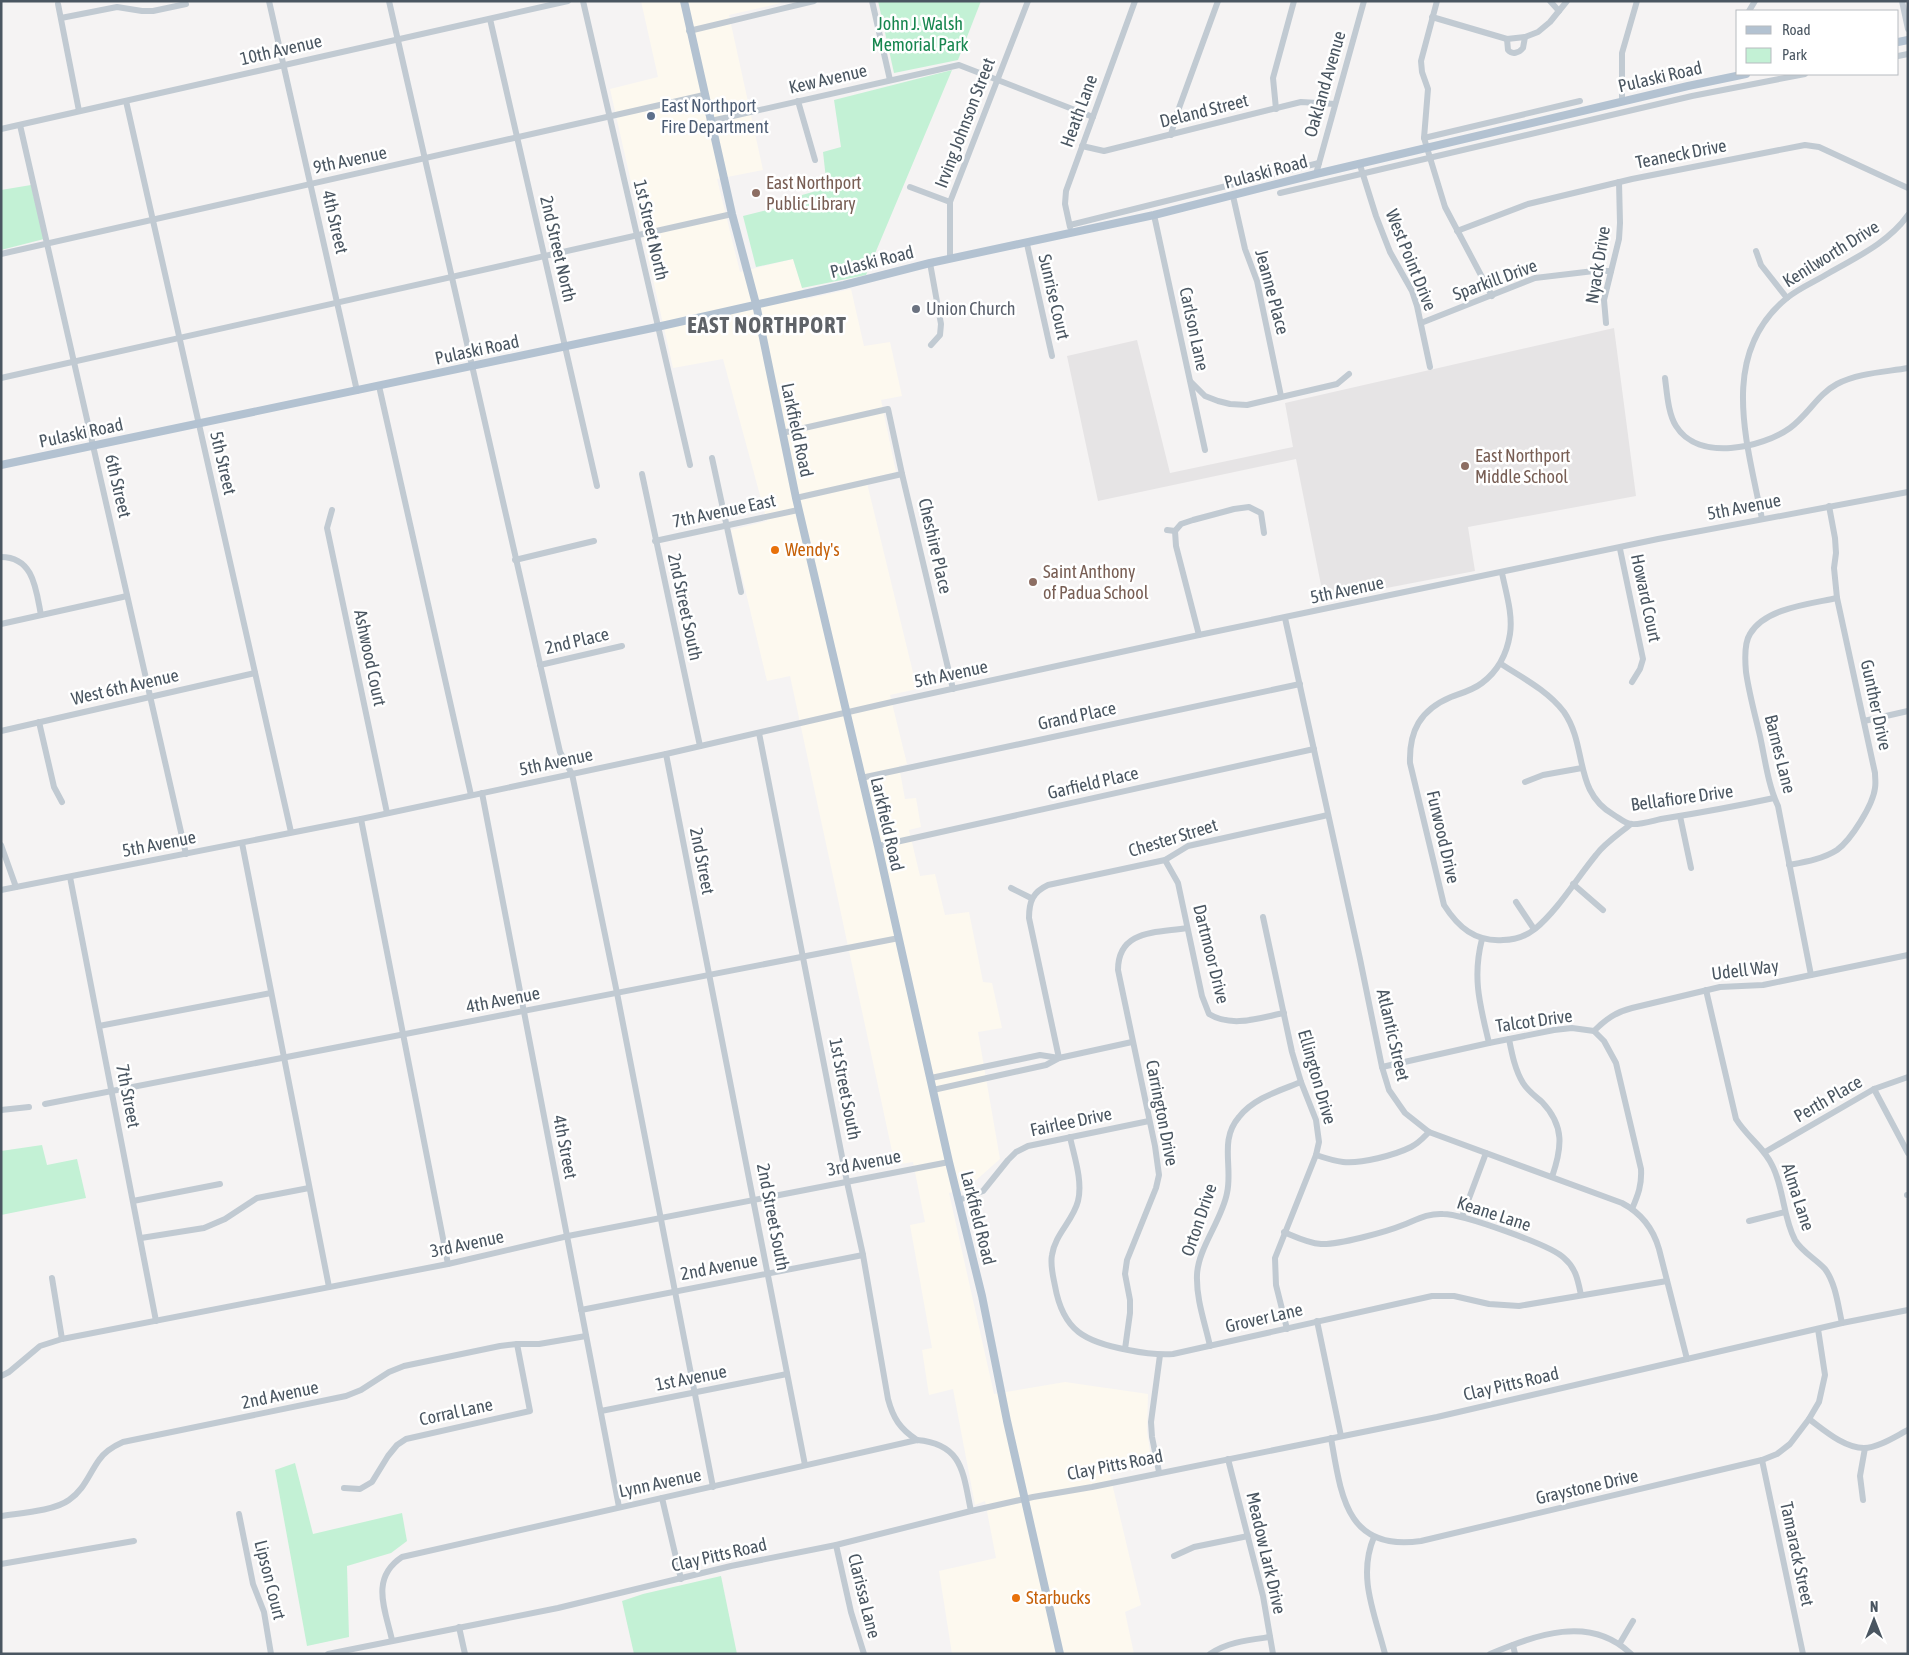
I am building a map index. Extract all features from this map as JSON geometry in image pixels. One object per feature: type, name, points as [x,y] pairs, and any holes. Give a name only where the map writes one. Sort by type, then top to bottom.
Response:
[{"type":"main road","name":"Larkfield Road","points":[[684,1],[689,31],[732,214],[756,304],[798,510],[878,846],[949,1162],[982,1296],[1007,1421],[1060,1654]]},
{"type":"main road","name":"Pulaski Road","points":[[1,465],[657,327],[844,285],[930,263],[1027,244],[1070,229],[1154,215],[1622,101],[1741,75]]},
{"type":"street","name":"4th Street","points":[[269,1],[357,391]]},
{"type":"street","points":[[389,1],[560,752],[572,774],[617,993],[713,1487]]},
{"type":"street","name":"10th Avenue","points":[[1,129],[568,1]]},
{"type":"street","name":"1st Street North","points":[[583,1],[690,466]]},
{"type":"street","points":[[689,31],[814,1]]},
{"type":"street","points":[[872,1],[890,80]]},
{"type":"street","name":"Irving Johnson Street","points":[[950,259],[950,202],[1028,1]]},
{"type":"street","name":"Heath Lane","points":[[1070,229],[1065,204],[1066,191],[1135,1]]},
{"type":"street","points":[[1171,136],[1175,119],[1218,1]]},
{"type":"street","points":[[1276,109],[1272,78],[1294,1]]},
{"type":"street","name":"Oakland Avenue","points":[[1316,174],[1364,1]]},
{"type":"street","points":[[1437,1],[1421,61],[1422,72],[1428,89],[1424,138],[1445,207],[1492,296]]},
{"type":"street","points":[[1550,1],[1559,11]]},
{"type":"street","points":[[1432,17],[1507,39],[1525,38],[1538,32],[1550,22],[1567,1]]},
{"type":"street","points":[[1622,101],[1622,53],[1637,1]]},
{"type":"street","points":[[1902,1],[1908,29]]},
{"type":"street","points":[[58,4],[79,111]]},
{"type":"street","points":[[61,18],[117,7],[153,11],[186,4]]},
{"type":"street","name":"2nd Street North","points":[[490,19],[597,486]]},
{"type":"street","points":[[1507,39],[1508,50],[1518,53],[1524,48],[1525,38]]},
{"type":"street","name":"Kew Avenue","points":[[710,121],[959,65],[1093,118]]},
{"type":"street","points":[[1280,194],[1692,96],[1800,75]]},
{"type":"street","points":[[1688,86],[1692,96]]},
{"type":"street","name":"9th Avenue","points":[[1,254],[704,95]]},
{"type":"street","name":"5th Street","points":[[126,101],[291,832]]},
{"type":"street","points":[[798,101],[815,160]]},
{"type":"street","points":[[1424,138],[1580,101]]},
{"type":"street","name":"Deland Street","points":[[1082,146],[1104,151],[1171,136],[1301,102],[1335,104]]},
{"type":"street","name":"6th Street","points":[[20,125],[186,854]]},
{"type":"street","name":"Teaneck Drive","points":[[1457,231],[1528,204],[1619,182],[1805,144],[1819,147],[1908,188]]},
{"type":"street","points":[[1070,229],[1319,163]]},
{"type":"street","name":"West Point Drive","points":[[1360,164],[1376,216],[1390,252],[1412,291],[1430,367]]},
{"type":"street","name":"Nyack Drive","points":[[1606,323],[1604,300],[1619,238],[1619,182]]},
{"type":"street","points":[[910,187],[950,202]]},
{"type":"street","name":"Jeanne Place","points":[[1232,196],[1245,249],[1257,281],[1281,396]]},
{"type":"street","points":[[1,378],[732,214]]},
{"type":"street","name":"Carlson Lane","points":[[1154,215],[1205,450]]},
{"type":"street","name":"Kenilworth Drive","points":[[1762,519],[1743,407],[1745,364],[1750,348],[1759,330],[1787,298],[1875,246],[1890,235],[1908,215]]},
{"type":"street","name":"Sunrise Court","points":[[1027,244],[1052,356]]},
{"type":"street","points":[[1756,251],[1761,265],[1787,298]]},
{"type":"street","points":[[930,263],[942,324],[940,335],[931,345]]},
{"type":"street","name":"Sparkill Drive","points":[[1421,323],[1535,278],[1594,271],[1611,271]]},
{"type":"street","points":[[1665,378],[1675,425],[1684,436],[1693,442],[1707,447],[1748,445],[1779,435],[1793,426],[1828,390],[1840,382],[1908,368]]},
{"type":"street","points":[[1190,381],[1205,396],[1230,404],[1247,405],[1337,384],[1350,374]]},
{"type":"street","points":[[379,386],[471,795]]},
{"type":"street","name":"Cheshire Place","points":[[782,433],[888,409],[954,689]]},
{"type":"street","points":[[712,458],[741,592]]},
{"type":"street","name":"2nd Street South","points":[[642,474],[700,746]]},
{"type":"street","points":[[796,498],[902,474]]},
{"type":"street","name":"5th Avenue","points":[[1,890],[361,819],[666,754],[1199,635],[1762,519],[1908,492]]},
{"type":"street","name":"Gunther Drive","points":[[1789,865],[1821,858],[1837,850],[1848,839],[1866,811],[1875,789],[1876,773],[1837,598],[1834,568],[1835,538],[1829,506]]},
{"type":"street","points":[[1199,635],[1176,546],[1175,532],[1181,524],[1234,509],[1249,507],[1261,513],[1264,533]]},
{"type":"street","name":"Ashwood Court","points":[[332,510],[327,528],[387,813]]},
{"type":"street","name":"7th Avenue East","points":[[655,541],[798,510]]},
{"type":"street","points":[[1167,530],[1175,532]]},
{"type":"street","points":[[515,560],[594,540]]},
{"type":"street","name":"Howard Court","points":[[1620,548],[1643,659],[1640,669],[1632,682]]},
{"type":"street","points":[[1,557],[16,559],[31,572],[41,615]]},
{"type":"street","name":"Furwood Drive","points":[[1502,573],[1511,618],[1510,633],[1501,664],[1482,683],[1440,702],[1428,711],[1421,718],[1410,742],[1410,764],[1444,905],[1453,920],[1469,933],[1482,939],[1508,940],[1523,936],[1547,917],[1597,853],[1631,824]]},
{"type":"street","points":[[1,624],[127,596]]},
{"type":"street","name":"Barnes Lane","points":[[1812,975],[1778,806],[1774,798],[1746,671],[1746,652],[1749,634],[1765,620],[1786,609],[1837,598]]},
{"type":"street","name":"Atlantic Street","points":[[1285,618],[1382,1067],[1389,1090],[1410,1117],[1429,1132],[1552,1177],[1632,1209],[1643,1218],[1655,1236],[1687,1359]]},
{"type":"street","name":"2nd Place","points":[[540,665],[622,646]]},
{"type":"street","name":"Bellafiore Drive","points":[[1501,664],[1538,687],[1557,704],[1564,713],[1576,737],[1586,782],[1599,804],[1612,814],[1631,824],[1774,798]]},
{"type":"street","name":"West 6th Avenue","points":[[1,731],[255,673]]},
{"type":"street","name":"Grand Place","points":[[861,778],[1300,684]]},
{"type":"street","points":[[1864,721],[1908,711]]},
{"type":"street","points":[[39,722],[54,787],[62,802]]},
{"type":"street","name":"1st Street South","points":[[760,733],[847,1182],[863,1255],[891,1413],[898,1425],[917,1440]]},
{"type":"street","name":"Garfield Place","points":[[878,846],[1314,749]]},
{"type":"street","name":"2nd Street","points":[[666,754],[709,975]]},
{"type":"street","points":[[1525,782],[1543,775],[1582,768]]},
{"type":"street","name":"4th Street","points":[[482,793],[619,1507]]},
{"type":"street","name":"Chester Street","points":[[1031,898],[1038,889],[1048,885],[1165,860],[1188,846],[1328,815]]},
{"type":"street","points":[[1680,816],[1691,868]]},
{"type":"street","points":[[361,819],[448,1264]]},
{"type":"street","points":[[242,842],[329,1287]]},
{"type":"street","points":[[1,845],[16,887]]},
{"type":"street","name":"Dartmoor Drive","points":[[1165,860],[1178,882],[1202,996],[1209,1014],[1222,1020],[1237,1022],[1284,1013]]},
{"type":"street","name":"7th Street","points":[[70,877],[156,1321]]},
{"type":"street","points":[[1573,884],[1603,910]]},
{"type":"street","points":[[1011,888],[1031,898],[1029,918],[1059,1058]]},
{"type":"street","points":[[1516,902],[1534,929]]},
{"type":"street","name":"Ellington Drive","points":[[1263,917],[1301,1082],[1316,1120],[1319,1142],[1316,1155],[1275,1258],[1275,1272],[1287,1328]]},
{"type":"street","name":"Carrington Drive","points":[[1125,1349],[1130,1313],[1130,1300],[1125,1274],[1127,1260],[1156,1188],[1159,1175],[1118,970],[1118,960],[1121,950],[1129,941],[1138,936],[1187,928]]},
{"type":"street","name":"4th Avenue","points":[[45,1104],[899,938]]},
{"type":"street","points":[[1482,939],[1476,969],[1489,1043]]},
{"type":"street","name":"Udell Way","points":[[1594,1031],[1607,1018],[1619,1011],[1720,987],[1763,985],[1908,955]]},
{"type":"street","name":"2nd Street South","points":[[709,975],[769,1273],[805,1465]]},
{"type":"street","name":"Alma Lane","points":[[1706,990],[1736,1119],[1743,1130],[1765,1152],[1777,1176],[1785,1212],[1796,1242],[1826,1271],[1833,1285],[1842,1323]]},
{"type":"street","points":[[99,1026],[271,993]]},
{"type":"street","name":"Talcot Drive","points":[[1382,1067],[1489,1043],[1563,1029],[1594,1031],[1604,1041],[1616,1063],[1641,1169],[1642,1182],[1632,1209]]},
{"type":"street","points":[[1509,1039],[1513,1059],[1523,1083],[1550,1111],[1559,1130],[1558,1159],[1552,1177]]},
{"type":"street","points":[[933,1090],[1046,1065],[1059,1058],[1132,1042]]},
{"type":"street","points":[[931,1078],[1040,1055],[1059,1058]]},
{"type":"street","points":[[974,1069],[977,1080]]},
{"type":"street","name":"Perth Place","points":[[1765,1152],[1874,1089],[1908,1076]]},
{"type":"street","name":"Orton Drive","points":[[1210,1346],[1197,1285],[1197,1273],[1201,1258],[1227,1196],[1229,1184],[1227,1144],[1230,1132],[1237,1118],[1258,1100],[1301,1082]]},
{"type":"street","points":[[1874,1089],[1908,1153]]},
{"type":"street","points":[[1,1110],[29,1107]]},
{"type":"street","name":"Fairlee Drive","points":[[959,1200],[983,1191],[1016,1152],[1028,1146],[1149,1121]]},
{"type":"street","points":[[1316,1155],[1343,1162],[1354,1162],[1398,1152],[1411,1147],[1420,1142],[1429,1132]]},
{"type":"street","name":"Grover Lane","points":[[1070,1137],[1078,1182],[1078,1200],[1074,1213],[1060,1233],[1052,1257],[1057,1298],[1069,1322],[1090,1341],[1160,1355],[1210,1346],[1432,1296],[1454,1296],[1489,1304],[1519,1306],[1667,1281]]},
{"type":"street","points":[[1462,1216],[1486,1153]]},
{"type":"street","name":"3rd Avenue","points":[[1,1376],[9,1372],[40,1346],[62,1339],[448,1264],[568,1236],[949,1162]]},
{"type":"street","points":[[133,1201],[220,1184]]},
{"type":"street","points":[[140,1238],[204,1228],[225,1219],[258,1198],[309,1188]]},
{"type":"street","points":[[1749,1221],[1785,1212]]},
{"type":"street","name":"Keane Lane","points":[[1284,1232],[1321,1244],[1388,1230],[1428,1215],[1462,1216],[1558,1252],[1572,1267],[1578,1277],[1580,1295]]},
{"type":"street","name":"2nd Avenue","points":[[581,1310],[863,1255]]},
{"type":"street","points":[[52,1278],[62,1339]]},
{"type":"street","name":"Clay Pitts Road","points":[[328,1654],[558,1608],[755,1561],[836,1545],[1025,1499],[1446,1414],[1842,1323],[1908,1310]]},
{"type":"street","points":[[1318,1322],[1341,1436]]},
{"type":"street","name":"Graystone Drive","points":[[1331,1438],[1340,1487],[1348,1511],[1363,1529],[1374,1537],[1397,1544],[1421,1541],[1762,1460],[1777,1454],[1790,1444],[1819,1402],[1825,1375],[1818,1329]]},
{"type":"street","name":"2nd Avenue","points":[[1,1516],[51,1508],[68,1502],[82,1489],[99,1459],[110,1449],[123,1442],[346,1396],[361,1390],[389,1372],[404,1366],[517,1344],[539,1344],[586,1336]]},
{"type":"street","name":"Corral Lane","points":[[344,1488],[360,1488],[372,1482],[388,1456],[397,1445],[406,1439],[530,1411],[517,1344]]},
{"type":"street","points":[[1159,1472],[1152,1437],[1152,1422],[1160,1355]]},
{"type":"street","name":"1st Avenue","points":[[601,1410],[788,1374]]},
{"type":"street","points":[[1809,1419],[1837,1439],[1865,1448],[1879,1444],[1908,1430]]},
{"type":"street","name":"Lynn Avenue","points":[[392,1640],[382,1594],[382,1584],[385,1573],[393,1563],[402,1557],[917,1440],[930,1441],[942,1445],[957,1460],[962,1469],[971,1511]]},
{"type":"street","points":[[1863,1500],[1860,1476],[1865,1448]]},
{"type":"street","name":"Meadow Lark Drive","points":[[1228,1459],[1263,1596],[1273,1654]]},
{"type":"street","name":"Tamarack Street","points":[[1762,1460],[1803,1654]]},
{"type":"street","points":[[662,1498],[681,1579]]},
{"type":"street","name":"Lipson Court","points":[[239,1514],[253,1584],[264,1612],[271,1654]]},
{"type":"street","points":[[1174,1556],[1194,1547],[1248,1536]]},
{"type":"street","points":[[1374,1537],[1368,1550],[1366,1579],[1385,1654]]},
{"type":"street","points":[[1,1564],[134,1540]]},
{"type":"street","name":"Clarissa Lane","points":[[836,1545],[851,1612],[864,1654]]},
{"type":"street","points":[[1620,1644],[1634,1621]]},
{"type":"street","points":[[459,1627],[465,1654]]},
{"type":"street","points":[[1490,1654],[1512,1645],[1557,1632],[1572,1630],[1598,1634],[1620,1644],[1632,1654]]},
{"type":"street","points":[[1210,1654],[1218,1648],[1235,1643],[1270,1637]]},
{"type":"street","points":[[1512,1645],[1515,1654]]},
{"type":"shaded area","points":[[641,1],[780,1],[781,3],[729,15],[763,170],[717,179],[740,272],[793,259],[806,299],[851,289],[864,346],[890,342],[902,396],[881,400],[896,472],[866,479],[917,689],[890,695],[907,764],[899,766],[905,799],[916,798],[921,827],[909,830],[920,876],[935,874],[945,915],[969,912],[983,982],[992,983],[1002,1028],[978,1032],[1000,1159],[965,1190],[949,1193],[994,1394],[1065,1382],[1148,1394],[1147,1432],[1152,1464],[1110,1475],[1141,1605],[1125,1612],[1134,1654],[952,1654],[939,1571],[996,1558],[985,1501],[975,1505],[953,1389],[929,1395],[922,1350],[932,1348],[910,1225],[925,1222],[913,1162],[895,1165],[790,676],[767,681],[731,530],[767,521],[723,359],[673,368],[610,89],[658,77]]},
{"type":"shaded area","name":"East Northport Middle School","points":[[1614,328],[1636,496],[1468,527],[1475,571],[1324,600],[1296,459],[1098,501],[1067,356],[1137,340],[1170,473],[1293,447],[1285,403]]},
{"type":"green space","name":"John J. Walsh Memorial Park","points":[[878,1],[981,1],[958,60],[894,73]]},
{"type":"green space","name":"John J. Walsh Memorial Park","points":[[952,70],[866,275],[802,288],[793,259],[756,267],[743,216],[800,202],[802,195],[827,188],[823,152],[841,147],[834,100]]},
{"type":"green space","points":[[31,185],[44,239],[1,250],[1,190]]},
{"type":"green space","points":[[42,1145],[47,1165],[77,1159],[86,1198],[1,1215],[1,1151]]},
{"type":"green space","points":[[295,1463],[313,1534],[402,1513],[407,1541],[391,1553],[347,1566],[349,1637],[307,1646],[275,1470]]},
{"type":"green space","points":[[721,1576],[737,1654],[634,1654],[622,1601],[643,1594]]},
{"type":"place","name":"East Northport Fire Department","points":[[651,116]]},
{"type":"place","name":"East Northport Public Library","points":[[756,193]]},
{"type":"place","name":"Union Church","points":[[916,309]]},
{"type":"place","name":"East Northport Middle School","points":[[1465,466]]},
{"type":"place","name":"Wendy's","points":[[775,550]]},
{"type":"place","name":"Saint Anthony of Padua School","points":[[1033,582]]},
{"type":"place","name":"Starbucks","points":[[1016,1598]]},
{"type":"district","name":"EAST NORTHPORT","points":[[767,325]]}]
